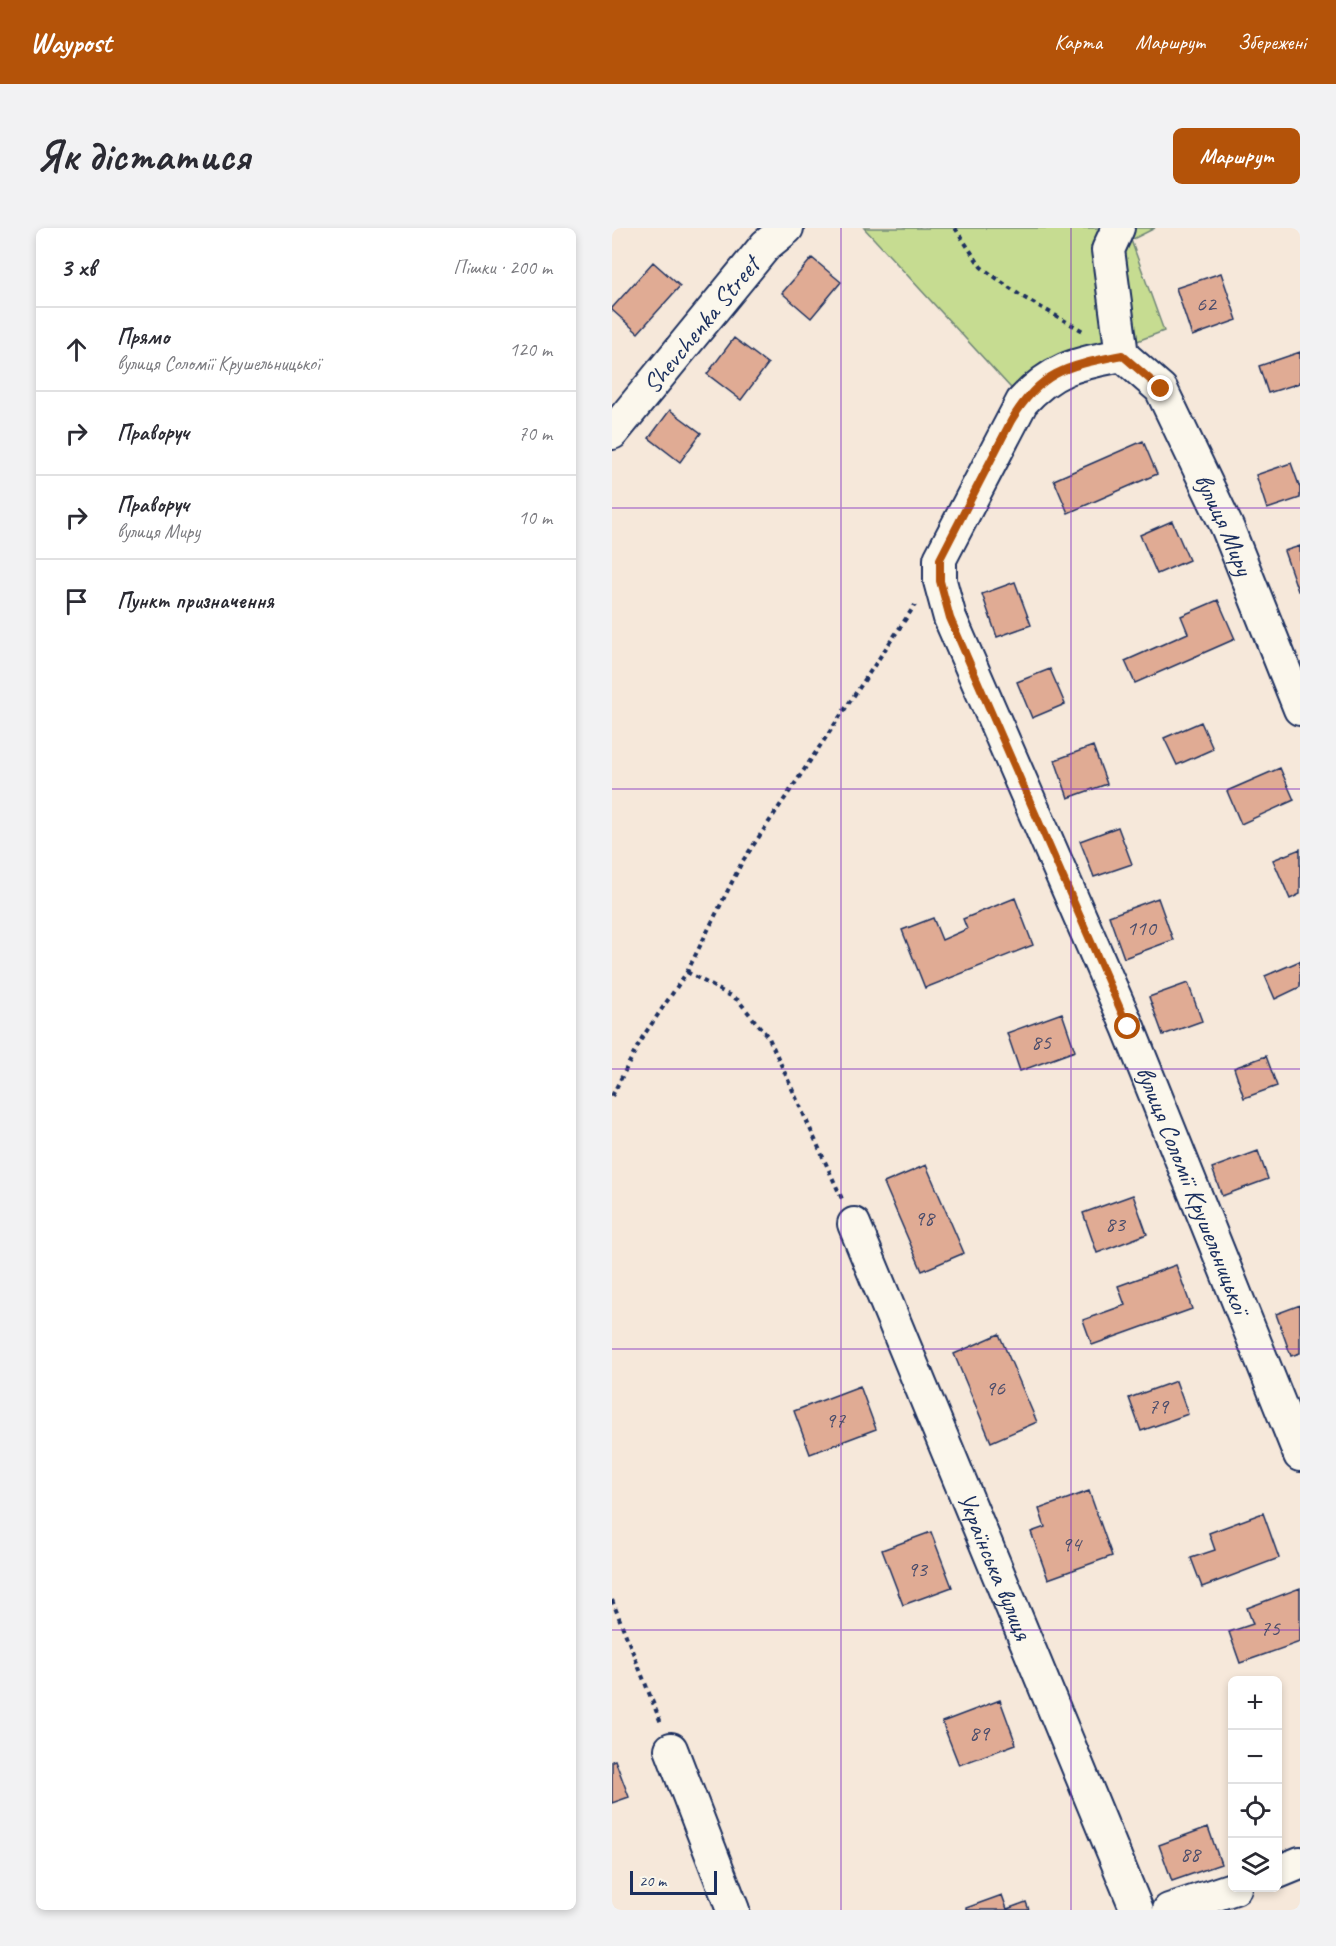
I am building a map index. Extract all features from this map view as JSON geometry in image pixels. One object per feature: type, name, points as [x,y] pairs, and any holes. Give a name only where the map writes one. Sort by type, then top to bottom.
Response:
[{"type":"street","points":[[940,559],[1022,402],[1037,386],[1054,374],[1074,365],[1122,355],[1108,250],[1118,228]]},
{"type":"street","name":"Shevchenka Street","points":[[612,433],[776,236]]},
{"type":"street","name":"вулиця Миру","points":[[1122,355],[1161,389],[1228,529],[1300,709]]},
{"type":"street","name":"вулиця Соломії Крушельницької","points":[[940,559],[940,581],[950,618],[1128,1027],[1300,1455]]},
{"type":"street","name":"Українська вулиця","points":[[854,1224],[1137,1910]]},
{"type":"street","points":[[671,1749],[733,1910]]},
{"type":"street","points":[[1282,1870],[1300,1863]]},
{"type":"street","points":[[1169,1910],[1228,1889]]},
{"type":"path","points":[[955,228],[981,267],[1021,296],[1122,355]]},
{"type":"path","points":[[612,1096],[642,1038],[687,972],[742,862],[920,598],[940,559]]},
{"type":"path","points":[[687,972],[738,1000],[770,1038],[854,1224]]},
{"type":"path","points":[[612,1600],[671,1749]]},
{"type":"green space","points":[[864,228],[1155,228],[1131,240],[1164,331],[1011,388]]},
{"type":"building","points":[[812,258],[841,282],[811,318],[782,293]]},
{"type":"building","points":[[653,262],[680,286],[638,333],[612,308]]},
{"type":"building","points":[[1221,273],[1237,320],[1192,336],[1176,288]]},
{"type":"building","points":[[734,338],[768,364],[741,400],[707,374]]},
{"type":"building","points":[[1300,352],[1300,383],[1268,393],[1259,366]]},
{"type":"building","points":[[670,410],[701,433],[680,462],[649,438]]},
{"type":"building","points":[[1143,441],[1157,474],[1068,513],[1054,480]]},
{"type":"building","points":[[1291,463],[1300,488],[1300,498],[1267,509],[1256,475]]},
{"type":"building","points":[[1172,521],[1189,560],[1157,574],[1140,535]]},
{"type":"building","points":[[1300,546],[1300,590],[1298,591],[1284,551]]},
{"type":"building","points":[[1015,582],[1031,625],[997,637],[982,594]]},
{"type":"building","points":[[1218,600],[1235,639],[1135,683],[1125,661],[1188,633],[1181,616]]},
{"type":"building","points":[[1050,669],[1065,704],[1032,718],[1017,682]]},
{"type":"building","points":[[1201,722],[1213,749],[1177,765],[1164,738]]},
{"type":"building","points":[[1093,746],[1107,784],[1068,798],[1055,760]]},
{"type":"building","points":[[1280,768],[1294,800],[1241,824],[1227,791]]},
{"type":"building","points":[[1118,827],[1132,864],[1094,877],[1080,841]]},
{"type":"building","points":[[1300,849],[1300,894],[1290,899],[1273,860]]},
{"type":"building","points":[[1015,898],[1033,945],[925,988],[902,930],[933,918],[942,940],[967,929],[963,919]]},
{"type":"building","points":[[1158,898],[1173,940],[1124,958],[1109,916]]},
{"type":"building","points":[[1300,961],[1300,987],[1275,999],[1265,976]]},
{"type":"building","points":[[1188,983],[1202,1021],[1163,1035],[1149,997]]},
{"type":"building","points":[[1062,1013],[1075,1051],[1020,1071],[1007,1033]]},
{"type":"building","points":[[1266,1056],[1277,1086],[1244,1098],[1234,1068]]},
{"type":"building","points":[[1258,1151],[1268,1179],[1222,1196],[1212,1168]]},
{"type":"building","points":[[926,1165],[964,1253],[922,1271],[884,1183]]},
{"type":"building","points":[[1133,1195],[1147,1234],[1097,1253],[1083,1213]]},
{"type":"building","points":[[1176,1265],[1192,1309],[1092,1345],[1083,1320],[1125,1305],[1118,1286]]},
{"type":"building","points":[[1300,1305],[1300,1353],[1291,1356],[1276,1314]]},
{"type":"building","points":[[999,1334],[1037,1422],[991,1442],[954,1354]]},
{"type":"building","points":[[1176,1381],[1188,1414],[1141,1431],[1129,1398]]},
{"type":"building","points":[[860,1386],[876,1429],[810,1454],[794,1411]]},
{"type":"building","points":[[1089,1491],[1112,1556],[1048,1579],[1031,1532],[1045,1527],[1039,1509]]},
{"type":"building","points":[[1263,1513],[1279,1558],[1202,1587],[1191,1558],[1215,1550],[1209,1533]]},
{"type":"building","points":[[931,1532],[952,1587],[903,1605],[882,1550]]},
{"type":"building","points":[[1300,1588],[1300,1642],[1240,1663],[1229,1632],[1253,1624],[1247,1608]]},
{"type":"building","points":[[1000,1700],[1016,1744],[959,1765],[942,1722]]},
{"type":"building","points":[[615,1760],[629,1797],[612,1803],[612,1761]]},
{"type":"building","points":[[1208,1827],[1221,1864],[1172,1881],[1159,1845]]},
{"type":"building","points":[[1002,1895],[1007,1909],[1026,1902],[1029,1910],[966,1910],[966,1908]]},
{"type":"route","points":[[1128,1027],[950,618],[940,581],[940,559],[1011,421],[1022,402],[1037,386],[1054,374],[1074,365],[1122,355],[1161,389]]}]
